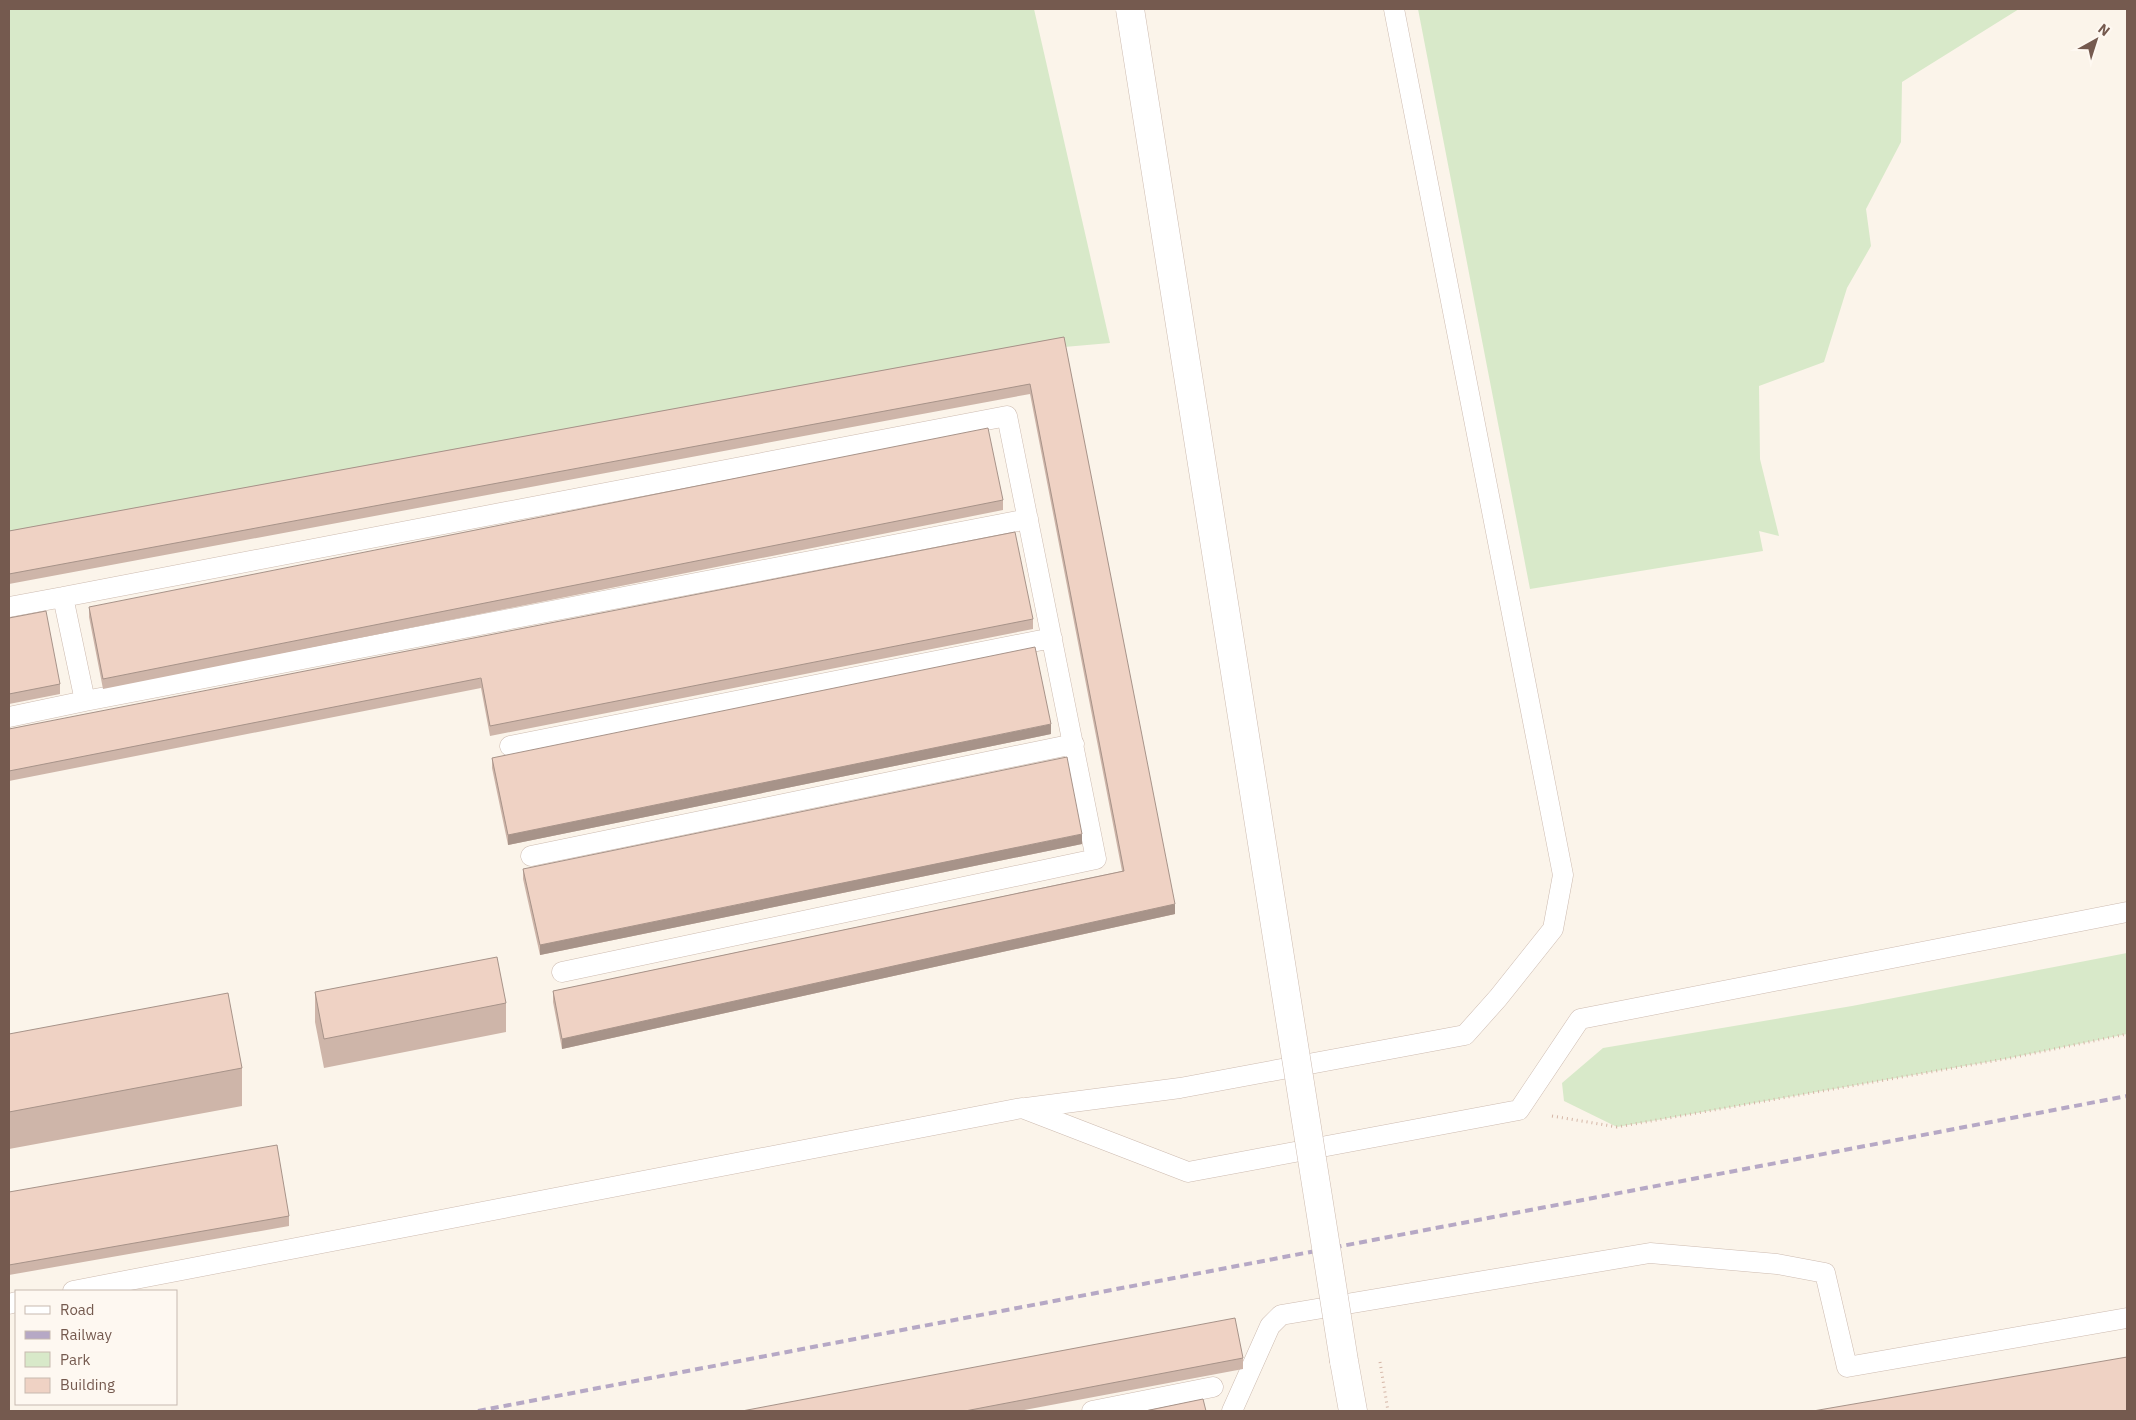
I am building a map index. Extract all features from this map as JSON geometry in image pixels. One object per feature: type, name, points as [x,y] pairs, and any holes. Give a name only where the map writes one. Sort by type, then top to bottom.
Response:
[{"type":"street","points":[[1130,9],[1353,1411]]},
{"type":"lane","points":[[78,1290],[1022,1108],[1180,1088],[1465,1035],[1498,998],[1553,929],[1563,875],[1394,9]]},
{"type":"lane","points":[[9,607],[1007,416],[1096,859],[562,972]]},
{"type":"lane","points":[[9,716],[1028,519]]},
{"type":"lane","points":[[63,597],[85,702]]},
{"type":"lane","points":[[510,746],[1052,638]]},
{"type":"lane","points":[[531,856],[1074,744]]},
{"type":"lane","points":[[1022,1108],[1188,1172],[1519,1110],[1580,1019],[2127,912]]},
{"type":"lane","points":[[1232,1411],[1270,1326],[1281,1315],[1650,1254],[1777,1264],[1824,1273],[1847,1367],[2127,1318]]},
{"type":"lane","points":[[1092,1411],[1213,1387]]},
{"type":"path","points":[[1519,1110],[1617,1127],[2010,1058],[2127,1034]]},
{"type":"green space","points":[[9,9],[1034,9],[1110,343],[1064,347],[9,542]]},
{"type":"green space","points":[[1418,9],[2019,9],[1902,82],[1901,142],[1866,209],[1871,246],[1847,288],[1824,362],[1759,386],[1760,459],[1779,536],[1759,531],[1763,551],[1530,589]]},
{"type":"green space","points":[[2127,953],[2127,1034],[2010,1058],[1617,1127],[1564,1101],[1562,1083],[1603,1048],[1852,1006]]},
{"type":"building","points":[[1064,337],[1175,904],[562,1039],[553,991],[1124,871],[1030,384],[9,574],[9,531]]},
{"type":"building","points":[[988,428],[1003,500],[103,679],[89,607]]},
{"type":"building","points":[[1015,532],[1033,619],[490,726],[481,678],[9,771],[9,729]]},
{"type":"building","points":[[46,611],[60,684],[9,694],[9,618]]},
{"type":"building","points":[[1035,647],[1051,724],[508,835],[492,758]]},
{"type":"building","points":[[1067,757],[1082,834],[540,945],[523,869]]},
{"type":"building","points":[[497,957],[506,1003],[324,1039],[315,992]]},
{"type":"building","points":[[228,993],[242,1068],[9,1112],[9,1034]]},
{"type":"building","points":[[277,1145],[289,1216],[9,1265],[9,1192]]},
{"type":"building","points":[[1235,1318],[1243,1358],[965,1411],[742,1411]]},
{"type":"building","points":[[2127,1357],[2127,1411],[1813,1411]]},
{"type":"building","points":[[1203,1399],[1206,1411],[1145,1411]]},
{"type":"railway","points":[[478,1411],[2127,1096]]}]
